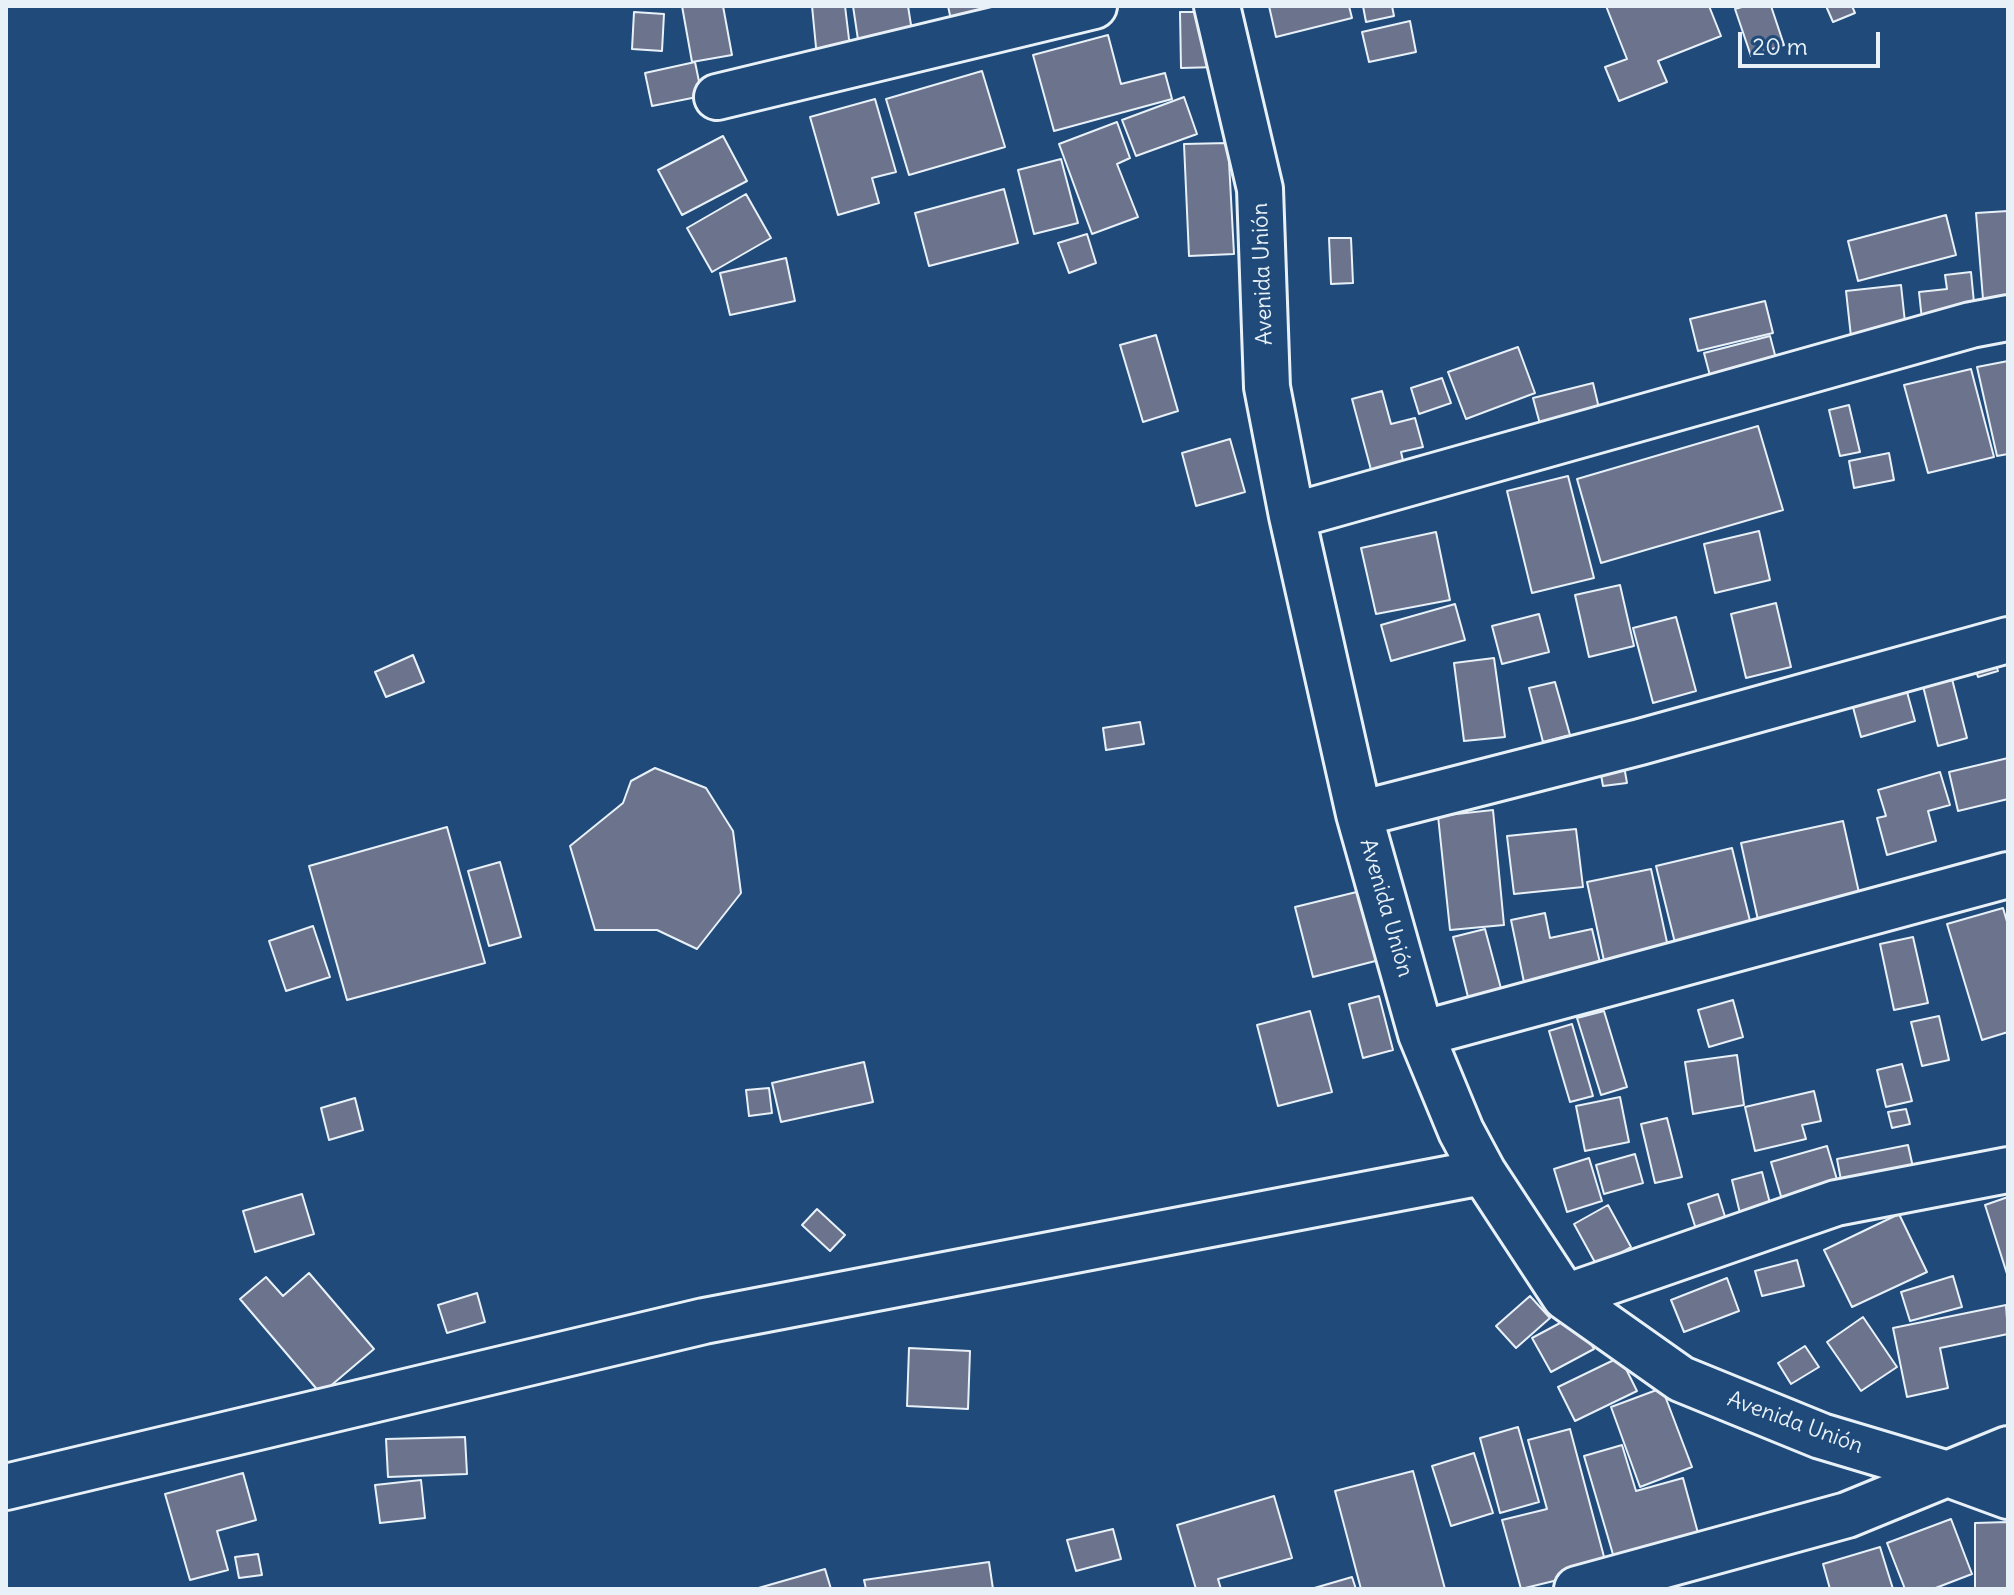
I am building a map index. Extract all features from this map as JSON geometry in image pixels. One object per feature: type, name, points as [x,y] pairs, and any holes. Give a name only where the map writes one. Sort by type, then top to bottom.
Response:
[{"type":"street","points":[[717,97],[1094,6]]},
{"type":"street","name":"Avenida Unión","points":[[1217,6],[1260,189],[1267,387],[1292,516],[1359,814],[1421,1034],[1461,1131],[1483,1172],[1565,1297],[1681,1379],[1821,1436],[1948,1474],[2008,1496]]},
{"type":"street","points":[[1292,516],[1971,325],[2008,318]]},
{"type":"street","points":[[1359,814],[1640,742],[2008,640]]},
{"type":"street","points":[[1421,1034],[2008,875]]},
{"type":"street","points":[[1565,1297],[1836,1203],[2008,1170]]},
{"type":"street","points":[[6,1487],[704,1321],[1483,1172]]},
{"type":"street","points":[[1577,1589],[1847,1515],[2008,1449]]},
{"type":"building","points":[[682,6],[723,6],[732,55],[692,62]]},
{"type":"building","points":[[812,6],[845,6],[852,64],[818,68]]},
{"type":"building","points":[[853,6],[908,6],[914,44],[860,53]]},
{"type":"building","points":[[948,6],[1034,6],[951,20]]},
{"type":"building","points":[[1269,6],[1349,6],[1352,18],[1276,37]]},
{"type":"building","points":[[1363,6],[1392,6],[1394,16],[1366,22]]},
{"type":"building","points":[[1606,6],[1709,6],[1721,36],[1658,61],[1667,82],[1619,101],[1605,67],[1627,59]]},
{"type":"building","points":[[1771,6],[1784,45],[1751,56],[1735,9]]},
{"type":"building","points":[[1826,6],[1852,6],[1855,13],[1833,22]]},
{"type":"building","points":[[634,12],[664,14],[662,51],[632,49]]},
{"type":"building","points":[[1180,12],[1217,12],[1218,67],[1181,68]]},
{"type":"building","points":[[1410,21],[1416,52],[1369,62],[1362,32]]},
{"type":"building","points":[[1108,35],[1121,84],[1165,73],[1172,99],[1054,131],[1033,55]]},
{"type":"building","points":[[695,62],[702,96],[652,106],[645,73]]},
{"type":"building","points":[[982,71],[1005,147],[909,175],[886,99]]},
{"type":"building","points":[[1184,97],[1197,134],[1136,156],[1122,120]]},
{"type":"building","points":[[875,99],[896,172],[872,178],[879,203],[838,215],[810,117]]},
{"type":"building","points":[[1117,122],[1130,158],[1117,164],[1138,217],[1092,234],[1059,144]]},
{"type":"building","points":[[723,136],[747,181],[682,215],[658,170]]},
{"type":"building","points":[[1228,143],[1234,254],[1189,256],[1184,144]]},
{"type":"building","points":[[1061,159],[1078,223],[1034,234],[1018,170]]},
{"type":"building","points":[[1004,189],[1018,243],[929,266],[915,213]]},
{"type":"building","points":[[746,194],[771,238],[712,272],[687,228]]},
{"type":"building","points":[[2008,211],[2008,297],[1983,299],[1976,213]]},
{"type":"building","points":[[1946,215],[1956,255],[1858,281],[1848,241]]},
{"type":"building","points":[[1087,234],[1096,263],[1069,273],[1058,243]]},
{"type":"building","points":[[1329,238],[1351,238],[1353,283],[1331,284]]},
{"type":"building","points":[[786,258],[795,301],[730,315],[720,273]]},
{"type":"building","points":[[1971,272],[1975,313],[1922,320],[1919,292],[1947,289],[1945,275]]},
{"type":"building","points":[[1901,285],[1907,341],[1852,346],[1846,291]]},
{"type":"building","points":[[1765,301],[1773,333],[1698,351],[1690,319]]},
{"type":"building","points":[[1156,335],[1178,411],[1143,422],[1120,345]]},
{"type":"building","points":[[1770,336],[1779,370],[1713,387],[1704,353]]},
{"type":"building","points":[[1518,347],[1535,393],[1466,419],[1448,372]]},
{"type":"building","points":[[2008,361],[2008,454],[1997,456],[1977,367]]},
{"type":"building","points":[[1971,369],[1994,457],[1928,473],[1904,385]]},
{"type":"building","points":[[1442,378],[1451,403],[1419,414],[1411,388]]},
{"type":"building","points":[[1593,383],[1603,425],[1544,439],[1533,398]]},
{"type":"building","points":[[1382,391],[1391,424],[1415,418],[1423,447],[1401,452],[1406,473],[1374,481],[1352,399]]},
{"type":"building","points":[[1849,405],[1860,452],[1840,456],[1829,410]]},
{"type":"building","points":[[1758,426],[1783,510],[1601,563],[1577,479]]},
{"type":"building","points":[[1230,439],[1245,492],[1196,506],[1182,453]]},
{"type":"building","points":[[1889,453],[1894,480],[1854,488],[1849,461]]},
{"type":"building","points":[[1568,476],[1594,578],[1532,593],[1507,491]]},
{"type":"building","points":[[1759,531],[1770,580],[1715,593],[1704,544]]},
{"type":"building","points":[[1436,532],[1450,600],[1376,614],[1361,548]]},
{"type":"building","points":[[1620,585],[1634,646],[1589,657],[1575,595]]},
{"type":"building","points":[[1776,603],[1791,667],[1746,678],[1731,614]]},
{"type":"building","points":[[1455,604],[1465,640],[1391,661],[1381,625]]},
{"type":"building","points":[[1539,614],[1549,652],[1502,664],[1492,626]]},
{"type":"building","points":[[1676,617],[1696,691],[1653,703],[1633,628]]},
{"type":"building","points":[[1989,647],[1998,671],[1978,677],[1970,653]]},
{"type":"building","points":[[413,655],[424,682],[386,697],[375,672]]},
{"type":"building","points":[[1494,658],[1505,737],[1464,741],[1454,663]]},
{"type":"building","points":[[1952,679],[1967,738],[1938,746],[1923,686]]},
{"type":"building","points":[[1904,681],[1915,721],[1861,737],[1850,696]]},
{"type":"building","points":[[1555,682],[1570,735],[1543,742],[1529,688]]},
{"type":"building","points":[[1140,722],[1144,744],[1106,750],[1103,728]]},
{"type":"building","points":[[2008,758],[2008,799],[1958,811],[1949,772]]},
{"type":"building","points":[[1624,766],[1627,783],[1603,786],[1600,769]]},
{"type":"building","points":[[655,768],[706,788],[733,831],[741,893],[697,949],[657,930],[595,930],[570,846],[623,803],[631,781]]},
{"type":"building","points":[[1940,772],[1950,805],[1928,811],[1936,841],[1887,855],[1877,818],[1886,816],[1878,790]]},
{"type":"building","points":[[1493,810],[1504,925],[1450,930],[1438,816]]},
{"type":"building","points":[[1843,821],[1862,906],[1760,929],[1741,843]]},
{"type":"building","points":[[447,827],[485,963],[347,1000],[309,866]]},
{"type":"building","points":[[1576,829],[1583,887],[1514,894],[1507,836]]},
{"type":"building","points":[[1732,848],[1753,933],[1677,951],[1656,866]]},
{"type":"building","points":[[500,862],[521,937],[489,946],[468,871]]},
{"type":"building","points":[[1651,869],[1670,956],[1606,970],[1587,882]]},
{"type":"building","points":[[1373,888],[1391,957],[1313,977],[1295,907]]},
{"type":"building","points":[[2003,908],[2008,925],[2008,1032],[1982,1040],[1947,924]]},
{"type":"building","points":[[1545,913],[1550,938],[1592,929],[1602,971],[1525,987],[1511,920]]},
{"type":"building","points":[[313,926],[330,977],[286,991],[269,941]]},
{"type":"building","points":[[1485,929],[1503,996],[1470,1005],[1453,937]]},
{"type":"building","points":[[1913,937],[1928,1003],[1894,1010],[1880,944]]},
{"type":"building","points":[[1379,996],[1393,1050],[1363,1058],[1349,1004]]},
{"type":"building","points":[[1733,1000],[1743,1037],[1709,1047],[1698,1010]]},
{"type":"building","points":[[1310,1011],[1332,1092],[1278,1106],[1257,1025]]},
{"type":"building","points":[[1604,1011],[1627,1087],[1601,1095],[1577,1018]]},
{"type":"building","points":[[1939,1016],[1949,1060],[1922,1066],[1911,1022]]},
{"type":"building","points":[[1572,1024],[1593,1096],[1570,1102],[1549,1031]]},
{"type":"building","points":[[1737,1055],[1744,1105],[1693,1114],[1685,1062]]},
{"type":"building","points":[[864,1062],[873,1102],[781,1122],[772,1083]]},
{"type":"building","points":[[1902,1064],[1912,1101],[1886,1107],[1877,1070]]},
{"type":"building","points":[[769,1088],[772,1113],[749,1116],[746,1090]]},
{"type":"building","points":[[1814,1091],[1821,1121],[1802,1125],[1806,1139],[1755,1151],[1745,1107]]},
{"type":"building","points":[[1620,1097],[1629,1142],[1585,1151],[1576,1106]]},
{"type":"building","points":[[355,1098],[363,1130],[329,1140],[321,1108]]},
{"type":"building","points":[[1906,1109],[1910,1124],[1892,1128],[1888,1112]]},
{"type":"building","points":[[1667,1118],[1682,1177],[1655,1183],[1641,1124]]},
{"type":"building","points":[[1908,1145],[1915,1176],[1843,1191],[1837,1159]]},
{"type":"building","points":[[1827,1146],[1841,1193],[1785,1210],[1771,1162]]},
{"type":"building","points":[[1635,1154],[1643,1183],[1604,1194],[1596,1165]]},
{"type":"building","points":[[1589,1158],[1602,1201],[1567,1212],[1554,1169]]},
{"type":"building","points":[[1762,1172],[1775,1223],[1744,1230],[1732,1180]]},
{"type":"building","points":[[302,1194],[314,1234],[255,1252],[243,1211]]},
{"type":"building","points":[[1718,1194],[1731,1236],[1701,1245],[1688,1204]]},
{"type":"building","points":[[2008,1197],[2008,1277],[1985,1205]]},
{"type":"building","points":[[1608,1205],[1631,1247],[1597,1266],[1574,1224]]},
{"type":"building","points":[[817,1209],[845,1235],[830,1251],[802,1225]]},
{"type":"building","points":[[1899,1214],[1927,1272],[1852,1307],[1824,1250]]},
{"type":"building","points":[[1797,1260],[1804,1286],[1762,1296],[1755,1271]]},
{"type":"building","points":[[309,1273],[374,1349],[321,1394],[240,1299],[266,1277],[283,1296]]},
{"type":"building","points":[[1953,1276],[1962,1307],[1910,1321],[1901,1292]]},
{"type":"building","points":[[1727,1278],[1739,1311],[1684,1332],[1671,1300]]},
{"type":"building","points":[[477,1293],[485,1322],[447,1333],[438,1305]]},
{"type":"building","points":[[1530,1296],[1550,1318],[1516,1348],[1496,1326]]},
{"type":"building","points":[[2006,1305],[2008,1334],[1940,1348],[1948,1388],[1907,1397],[1893,1328]]},
{"type":"building","points":[[1575,1315],[1594,1349],[1551,1372],[1532,1338]]},
{"type":"building","points":[[1863,1317],[1897,1367],[1861,1391],[1827,1342]]},
{"type":"building","points":[[1805,1346],[1819,1367],[1791,1384],[1778,1363]]},
{"type":"building","points":[[909,1348],[970,1351],[968,1409],[907,1406]]},
{"type":"building","points":[[1620,1357],[1637,1391],[1575,1421],[1558,1387]]},
{"type":"building","points":[[1662,1388],[1692,1467],[1640,1487],[1611,1407]]},
{"type":"building","points":[[1518,1427],[1539,1502],[1500,1513],[1480,1438]]},
{"type":"building","points":[[1570,1429],[1607,1568],[1521,1589],[1502,1520],[1547,1509],[1528,1440]]},
{"type":"building","points":[[465,1437],[467,1474],[388,1477],[386,1439]]},
{"type":"building","points":[[1622,1445],[1636,1491],[1683,1478],[1701,1544],[1617,1568],[1584,1456]]},
{"type":"building","points":[[1474,1453],[1493,1513],[1451,1526],[1432,1466]]},
{"type":"building","points":[[1413,1471],[1445,1589],[1361,1589],[1335,1491]]},
{"type":"building","points":[[243,1473],[256,1520],[217,1531],[228,1570],[190,1580],[165,1494]]},
{"type":"building","points":[[421,1480],[425,1518],[380,1523],[375,1485]]},
{"type":"building","points":[[1274,1496],[1292,1558],[1218,1579],[1221,1589],[1196,1589],[1177,1525]]},
{"type":"building","points":[[1951,1519],[1972,1574],[1933,1589],[1905,1589],[1887,1543]]},
{"type":"building","points":[[2008,1522],[2008,1589],[1975,1589],[1975,1523]]},
{"type":"building","points":[[1113,1529],[1121,1559],[1076,1571],[1067,1540]]},
{"type":"building","points":[[1880,1547],[1893,1589],[1830,1589],[1823,1564]]},
{"type":"building","points":[[258,1554],[262,1575],[239,1578],[235,1557]]},
{"type":"building","points":[[989,1562],[993,1589],[866,1589],[864,1580]]},
{"type":"building","points":[[825,1569],[831,1589],[755,1589]]},
{"type":"building","points":[[1352,1577],[1356,1589],[1311,1589]]}]
